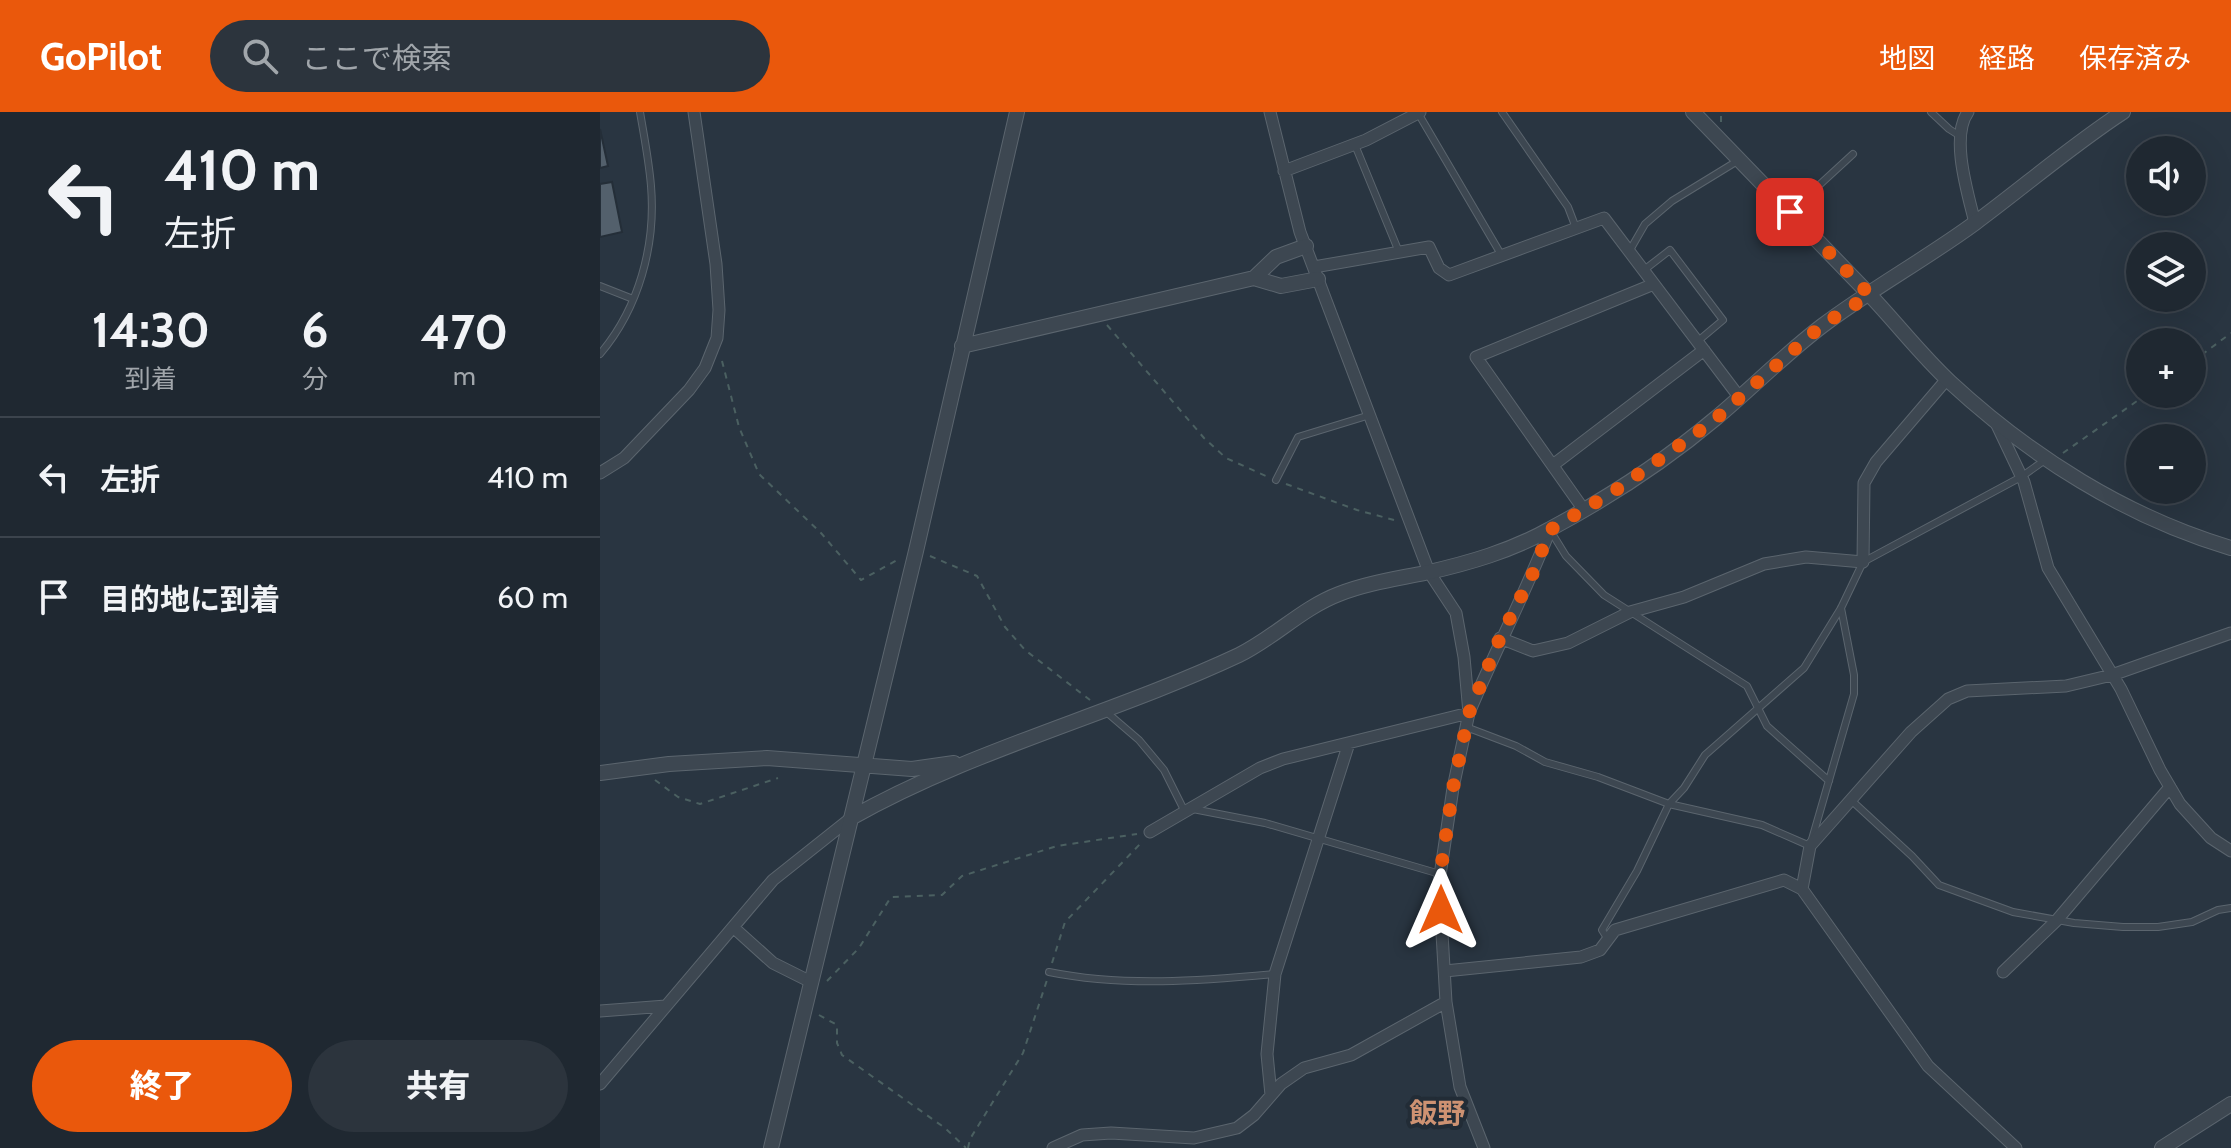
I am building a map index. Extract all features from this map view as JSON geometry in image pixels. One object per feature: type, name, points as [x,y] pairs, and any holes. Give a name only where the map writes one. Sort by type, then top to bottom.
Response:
[{"type":"street","points":[[600,473],[624,458],[689,390],[705,368],[717,338],[716,264],[694,112]]},
{"type":"street","points":[[771,1148],[916,551],[1017,112]]},
{"type":"street","points":[[1270,112],[1284,171],[1316,273],[1429,572],[1456,613],[1469,713]]},
{"type":"street","points":[[1284,171],[1355,145],[1419,112]]},
{"type":"street","points":[[1693,112],[1947,379],[1995,421],[2049,460],[2112,498],[2231,548]]},
{"type":"street","points":[[1968,112],[1963,119],[1960,136],[1975,223]]},
{"type":"street","points":[[600,1084],[773,880],[851,818],[966,761],[1104,710],[1241,654],[1316,604],[1364,585],[1429,572],[1510,550],[1550,530],[1661,459],[1740,398],[1821,326],[1975,223],[2077,142],[2123,112]]},
{"type":"street","points":[[962,346],[1254,278],[1281,286],[1316,273],[1429,247],[1439,268],[1449,275],[1604,218],[1740,398]]},
{"type":"street","points":[[1254,278],[1276,257],[1306,246]]},
{"type":"street","points":[[1584,510],[1476,357],[1654,284]]},
{"type":"street","points":[[1553,465],[1701,346]]},
{"type":"street","points":[[1500,638],[1533,651],[1568,643],[1630,612],[1684,597],[1764,564],[1806,557],[1863,562],[1864,483],[1876,462],[1947,379]]},
{"type":"street","points":[[1995,421],[2021,477],[2048,568],[2112,675],[2180,804],[2211,838],[2231,851]]},
{"type":"street","points":[[1484,1148],[1460,1087],[1446,1002],[1440,874],[1453,788],[1469,713],[1550,530]]},
{"type":"street","points":[[1802,889],[1810,846],[1911,732],[1948,699],[1967,691],[2066,686],[2112,675],[2231,633]]},
{"type":"street","points":[[1150,832],[1260,768],[1283,759],[1469,713]]},
{"type":"street","points":[[1271,1095],[1267,1054],[1275,974],[1349,743]]},
{"type":"street","points":[[600,773],[647,766],[767,758],[912,769],[966,761]]},
{"type":"street","points":[[2003,972],[2057,920],[2170,787]]},
{"type":"street","points":[[1445,971],[1581,957],[1600,950],[1615,930],[1784,880],[1802,889],[1928,1066],[2016,1148]]},
{"type":"street","points":[[733,927],[773,963],[811,982]]},
{"type":"street","points":[[1053,1148],[1082,1135],[1111,1133],[1176,1139],[1237,1128],[1254,1115],[1281,1084],[1304,1068],[1351,1055],[1446,1002]]},
{"type":"street","points":[[600,1011],[666,1006]]},
{"type":"street","points":[[2162,1148],[2231,1104]]},
{"type":"lane","points":[[600,354],[633,299],[643,273],[652,218],[651,185],[640,112]]},
{"type":"lane","points":[[1419,112],[1502,256]]},
{"type":"lane","points":[[1502,112],[1568,207],[1576,228]]},
{"type":"lane","points":[[1931,112],[1960,136]]},
{"type":"lane","points":[[1355,145],[1399,252]]},
{"type":"lane","points":[[1790,212],[1853,154]]},
{"type":"lane","points":[[1629,251],[1645,224],[1672,201],[1739,160]]},
{"type":"lane","points":[[1644,270],[1670,250],[1723,320],[1701,346]]},
{"type":"lane","points":[[600,286],[633,299]]},
{"type":"lane","points":[[1276,480],[1298,437],[1370,415]]},
{"type":"lane","points":[[1607,938],[1602,930],[1637,871],[1669,804],[1684,788],[1705,755],[1804,668],[1841,608],[1863,562],[2049,460]]},
{"type":"lane","points":[[1550,530],[1566,556],[1594,585],[1630,612],[1747,686],[1767,726],[1829,781]]},
{"type":"lane","points":[[1466,727],[1516,746],[1545,762],[1598,777],[1669,804],[1762,825],[1810,846],[1854,694],[1854,675],[1841,608]]},
{"type":"lane","points":[[1104,710],[1139,740],[1164,770],[1188,810],[1265,823],[1440,874]]},
{"type":"lane","points":[[1851,800],[1939,885],[2013,912],[2123,927],[2158,927],[2192,922],[2218,910],[2231,908]]},
{"type":"lane","points":[[1049,972],[1070,977],[1196,982],[1275,974]]},
{"type":"path","points":[[1098,315],[1204,438],[1226,458],[1357,510],[1411,524]]},
{"type":"path","points":[[2206,352],[2231,333]]},
{"type":"path","points":[[717,338],[739,427],[759,474],[821,533],[861,580],[916,551],[977,576],[1005,627],[1025,650],[1104,710]]},
{"type":"path","points":[[2049,460],[2126,408]]},
{"type":"path","points":[[647,766],[658,783],[678,797],[700,804],[778,778]]},
{"type":"path","points":[[805,1008],[837,1025],[837,1043],[842,1055],[945,1128],[967,1148],[1023,1053],[1065,922],[1150,832]]},
{"type":"path","points":[[827,980],[859,948],[891,897],[942,895],[962,876],[1044,850],[1150,832]]},
{"type":"building","points":[[600,129],[608,166],[600,168]]},
{"type":"building","points":[[612,182],[622,232],[600,237],[600,184]]},
{"type":"district","name":"飯野","points":[[1437,1113]]},
{"type":"route","points":[[1441,910],[1439,882],[1453,788],[1469,713],[1550,530],[1619,488],[1712,422],[1821,326],[1870,295],[1790,212]]}]
